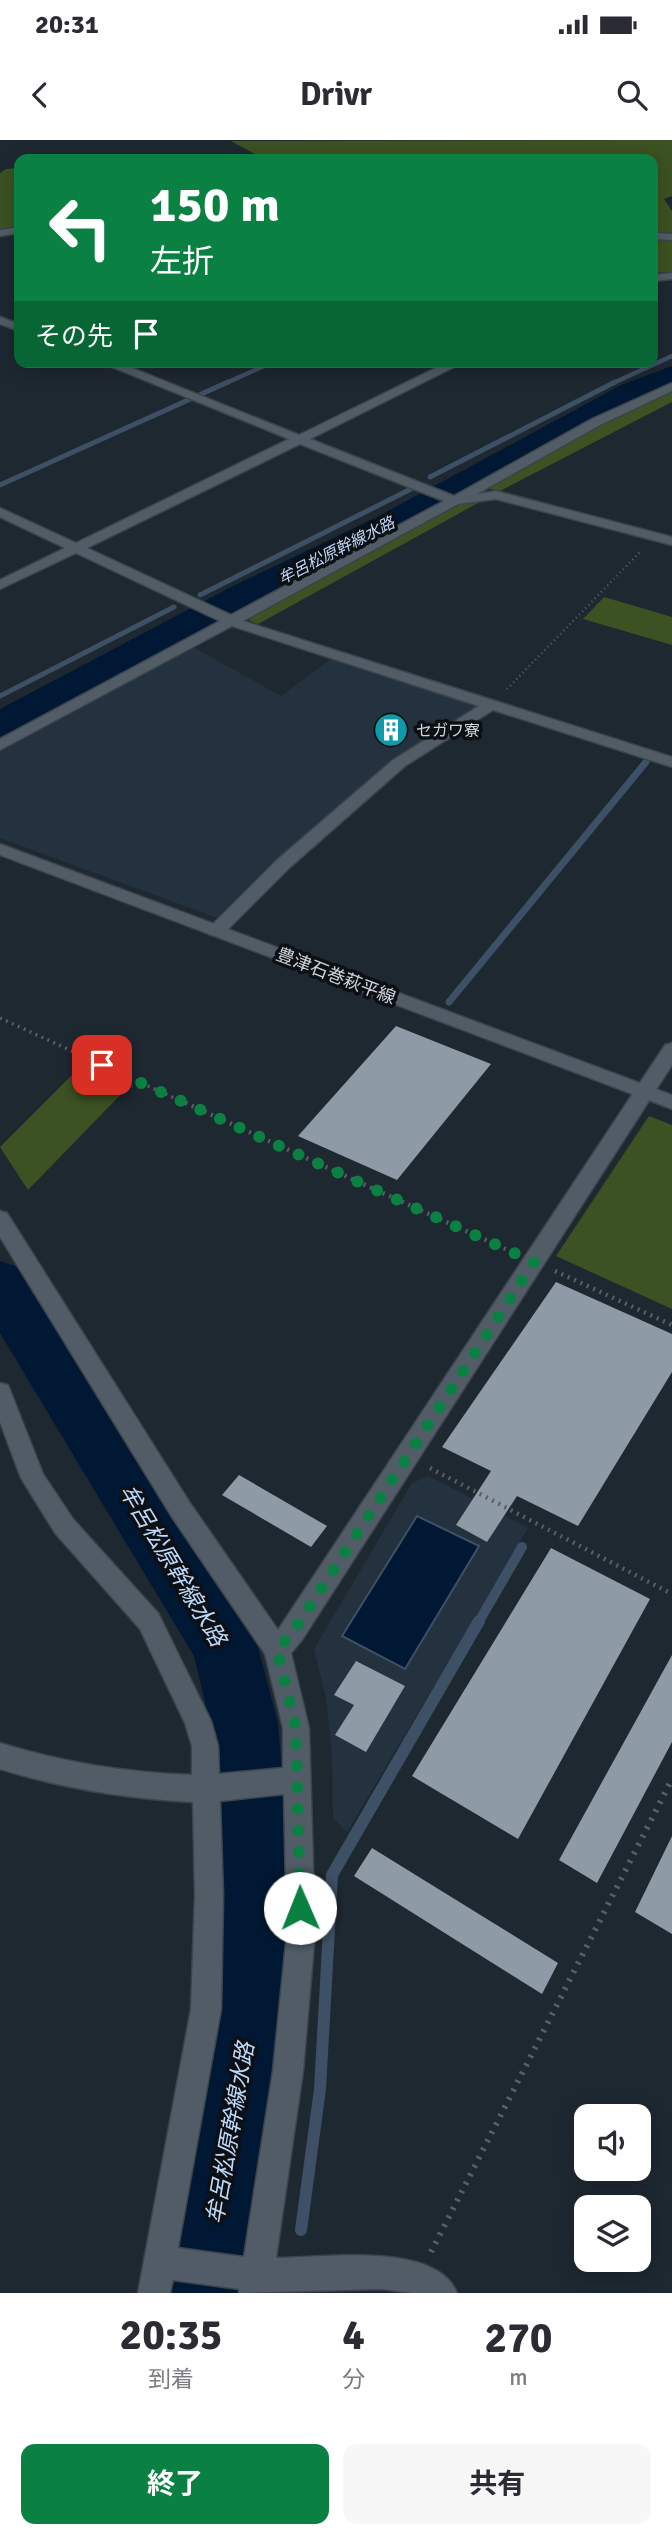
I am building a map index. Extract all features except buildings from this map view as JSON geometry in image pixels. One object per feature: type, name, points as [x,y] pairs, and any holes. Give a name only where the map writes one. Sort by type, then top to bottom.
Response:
[{"type":"street","points":[[121,368],[452,500],[496,495],[672,541]]},
{"type":"street","points":[[0,585],[446,368]]},
{"type":"street","points":[[0,745],[596,422],[672,387]]},
{"type":"street","points":[[0,512],[230,620],[672,762]]},
{"type":"street","points":[[216,931],[283,864],[399,763],[491,705]]},
{"type":"street","name":"豊津石巻萩平線","points":[[0,849],[672,1102]]},
{"type":"street","points":[[277,1650],[293,1632],[672,1050]]},
{"type":"street","points":[[0,1219],[181,1510],[277,1650],[296,1728],[284,1781],[300,1933],[288,2071],[247,2280]]},
{"type":"street","points":[[0,1392],[33,1478],[64,1526],[149,1621],[176,1670],[198,1721],[215,1788],[206,2009],[164,2273],[247,2280],[381,2273],[430,2285]]},
{"type":"street","points":[[0,1756],[26,1764],[156,1787],[215,1788],[284,1781]]},
{"type":"path","points":[[491,705],[654,536]]},
{"type":"path","points":[[0,1018],[672,1325]]},
{"type":"path","points":[[408,1456],[672,1594]]},
{"type":"path","points":[[430,2285],[672,1779]]},
{"type":"shaded area","points":[[193,647],[281,696],[331,659],[477,706],[476,710],[393,762],[220,919],[0,838],[0,752]]},
{"type":"shaded area","points":[[429,1476],[528,1528],[347,1832],[333,1818],[332,1754],[326,1698],[314,1649],[412,1483]]},
{"type":"green space","points":[[672,140],[672,196],[664,199],[672,211],[672,235],[658,234],[658,154],[255,154],[231,141]]},
{"type":"green space","points":[[14,168],[14,227],[0,229],[0,173]]},
{"type":"green space","points":[[658,238],[672,239],[672,272],[658,273]]},
{"type":"green space","points":[[672,391],[672,402],[500,491],[490,489],[489,486],[597,427]]},
{"type":"green space","points":[[495,499],[478,503],[258,624],[250,621],[249,617],[456,504]]},
{"type":"green space","points":[[604,597],[672,617],[672,645],[583,619]]},
{"type":"green space","points":[[83,1064],[130,1085],[28,1190],[0,1147]]},
{"type":"green space","points":[[649,1116],[672,1125],[672,1309],[556,1256]]},
{"type":"water","points":[[417,1516],[479,1546],[405,1669],[342,1636]]},
{"type":"waterway","points":[[658,362],[672,356]]},
{"type":"waterway","points":[[224,384],[260,368]]},
{"type":"waterway","points":[[612,384],[646,368]]},
{"type":"waterway","name":"牟呂松原幹線水路","points":[[0,725],[244,595],[389,524],[632,392],[672,375]]},
{"type":"waterway","points":[[0,485],[228,382]]},
{"type":"waterway","points":[[430,477],[612,384]]},
{"type":"waterway","points":[[200,595],[411,489]]},
{"type":"waterway","points":[[0,696],[174,607]]},
{"type":"waterway","points":[[449,1002],[646,762]]},
{"type":"waterway","name":"牟呂松原幹線水路","points":[[0,1283],[86,1427],[225,1647],[244,1723],[255,1889],[248,2027],[201,2293]]},
{"type":"waterway","points":[[478,1623],[522,1547]]},
{"type":"waterway","points":[[301,2230],[320,2089],[332,1875],[479,1621]]},
{"type":"place","name":"セガワ寮","points":[[391,730]]},
{"type":"route","points":[[102,1065],[534,1262],[293,1632],[277,1650],[296,1728],[300,1908]]}]
